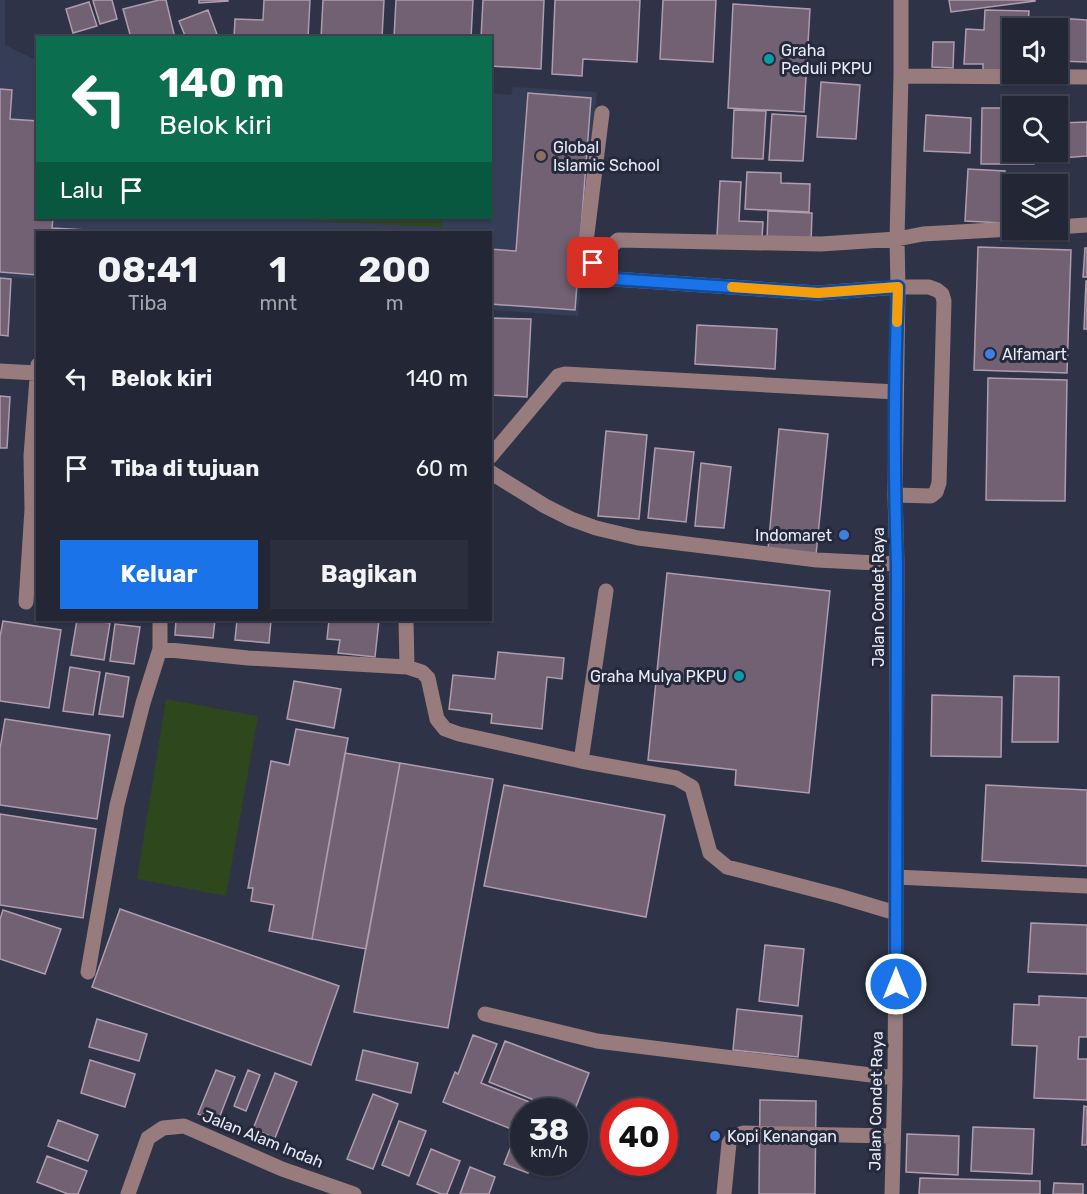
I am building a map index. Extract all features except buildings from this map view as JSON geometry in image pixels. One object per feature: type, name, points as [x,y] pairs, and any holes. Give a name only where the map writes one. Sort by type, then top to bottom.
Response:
[{"type":"street","name":"Jalan Condet Raya","points":[[892,1194],[896,913],[897,564],[895,495],[901,0]]},
{"type":"street","points":[[901,76],[1087,77]]},
{"type":"street","points":[[602,113],[584,258],[585,261],[593,263],[614,279],[818,293],[929,287],[942,294],[944,301],[939,483],[936,492],[931,496],[895,495]]},
{"type":"street","points":[[1068,226],[1087,225]]},
{"type":"street","points":[[593,263],[618,240],[821,244],[897,239],[923,234],[1002,230]]},
{"type":"street","points":[[0,371],[36,369]]},
{"type":"street","points":[[492,455],[558,376],[565,374],[896,392]]},
{"type":"street","points":[[26,602],[35,509],[30,456],[36,381]]},
{"type":"street","points":[[492,473],[571,519],[596,528],[638,538],[818,560],[897,564]]},
{"type":"street","points":[[581,760],[606,591]]},
{"type":"street","points":[[88,972],[117,806],[159,649],[160,621]]},
{"type":"street","points":[[406,621],[407,667]]},
{"type":"street","points":[[159,649],[248,658],[407,667],[422,672],[428,678],[437,719],[445,729],[581,760],[676,778],[692,787],[710,853],[727,867],[896,913]]},
{"type":"street","points":[[896,877],[1087,886]]},
{"type":"street","points":[[485,1014],[597,1041],[895,1078]]},
{"type":"street","name":"Jalan Alam Indah","points":[[128,1194],[148,1138],[163,1128],[184,1126],[282,1169],[354,1194]]},
{"type":"street","points":[[724,1194],[729,1143],[734,1136],[742,1133],[892,1136]]},
{"type":"shaded area","name":"Global Islamic School","points":[[0,0],[5,0],[5,45],[36,59],[36,219],[492,219],[492,93],[511,95],[513,87],[597,92],[578,316],[492,310],[492,231],[36,231],[36,279],[0,277]]},
{"type":"green space","points":[[309,219],[442,219],[442,227],[309,221]]},
{"type":"green space","points":[[166,699],[258,716],[226,896],[137,879]]},
{"type":"slow traffic","points":[[732,287],[818,293],[898,287],[897,322]]},
{"type":"place","name":"Graha Peduli PKPU","points":[[769,59]]},
{"type":"place","name":"Global Islamic School","points":[[541,156]]},
{"type":"place","name":"Alfamart","points":[[990,354]]},
{"type":"place","name":"Indomaret","points":[[844,535]]},
{"type":"place","name":"Graha Mulya PKPU","points":[[739,676]]},
{"type":"place","name":"Kopi Kenangan","points":[[715,1136]]},
{"type":"route","points":[[593,263],[614,279],[818,293],[898,287],[895,495],[897,564],[896,984]]}]
